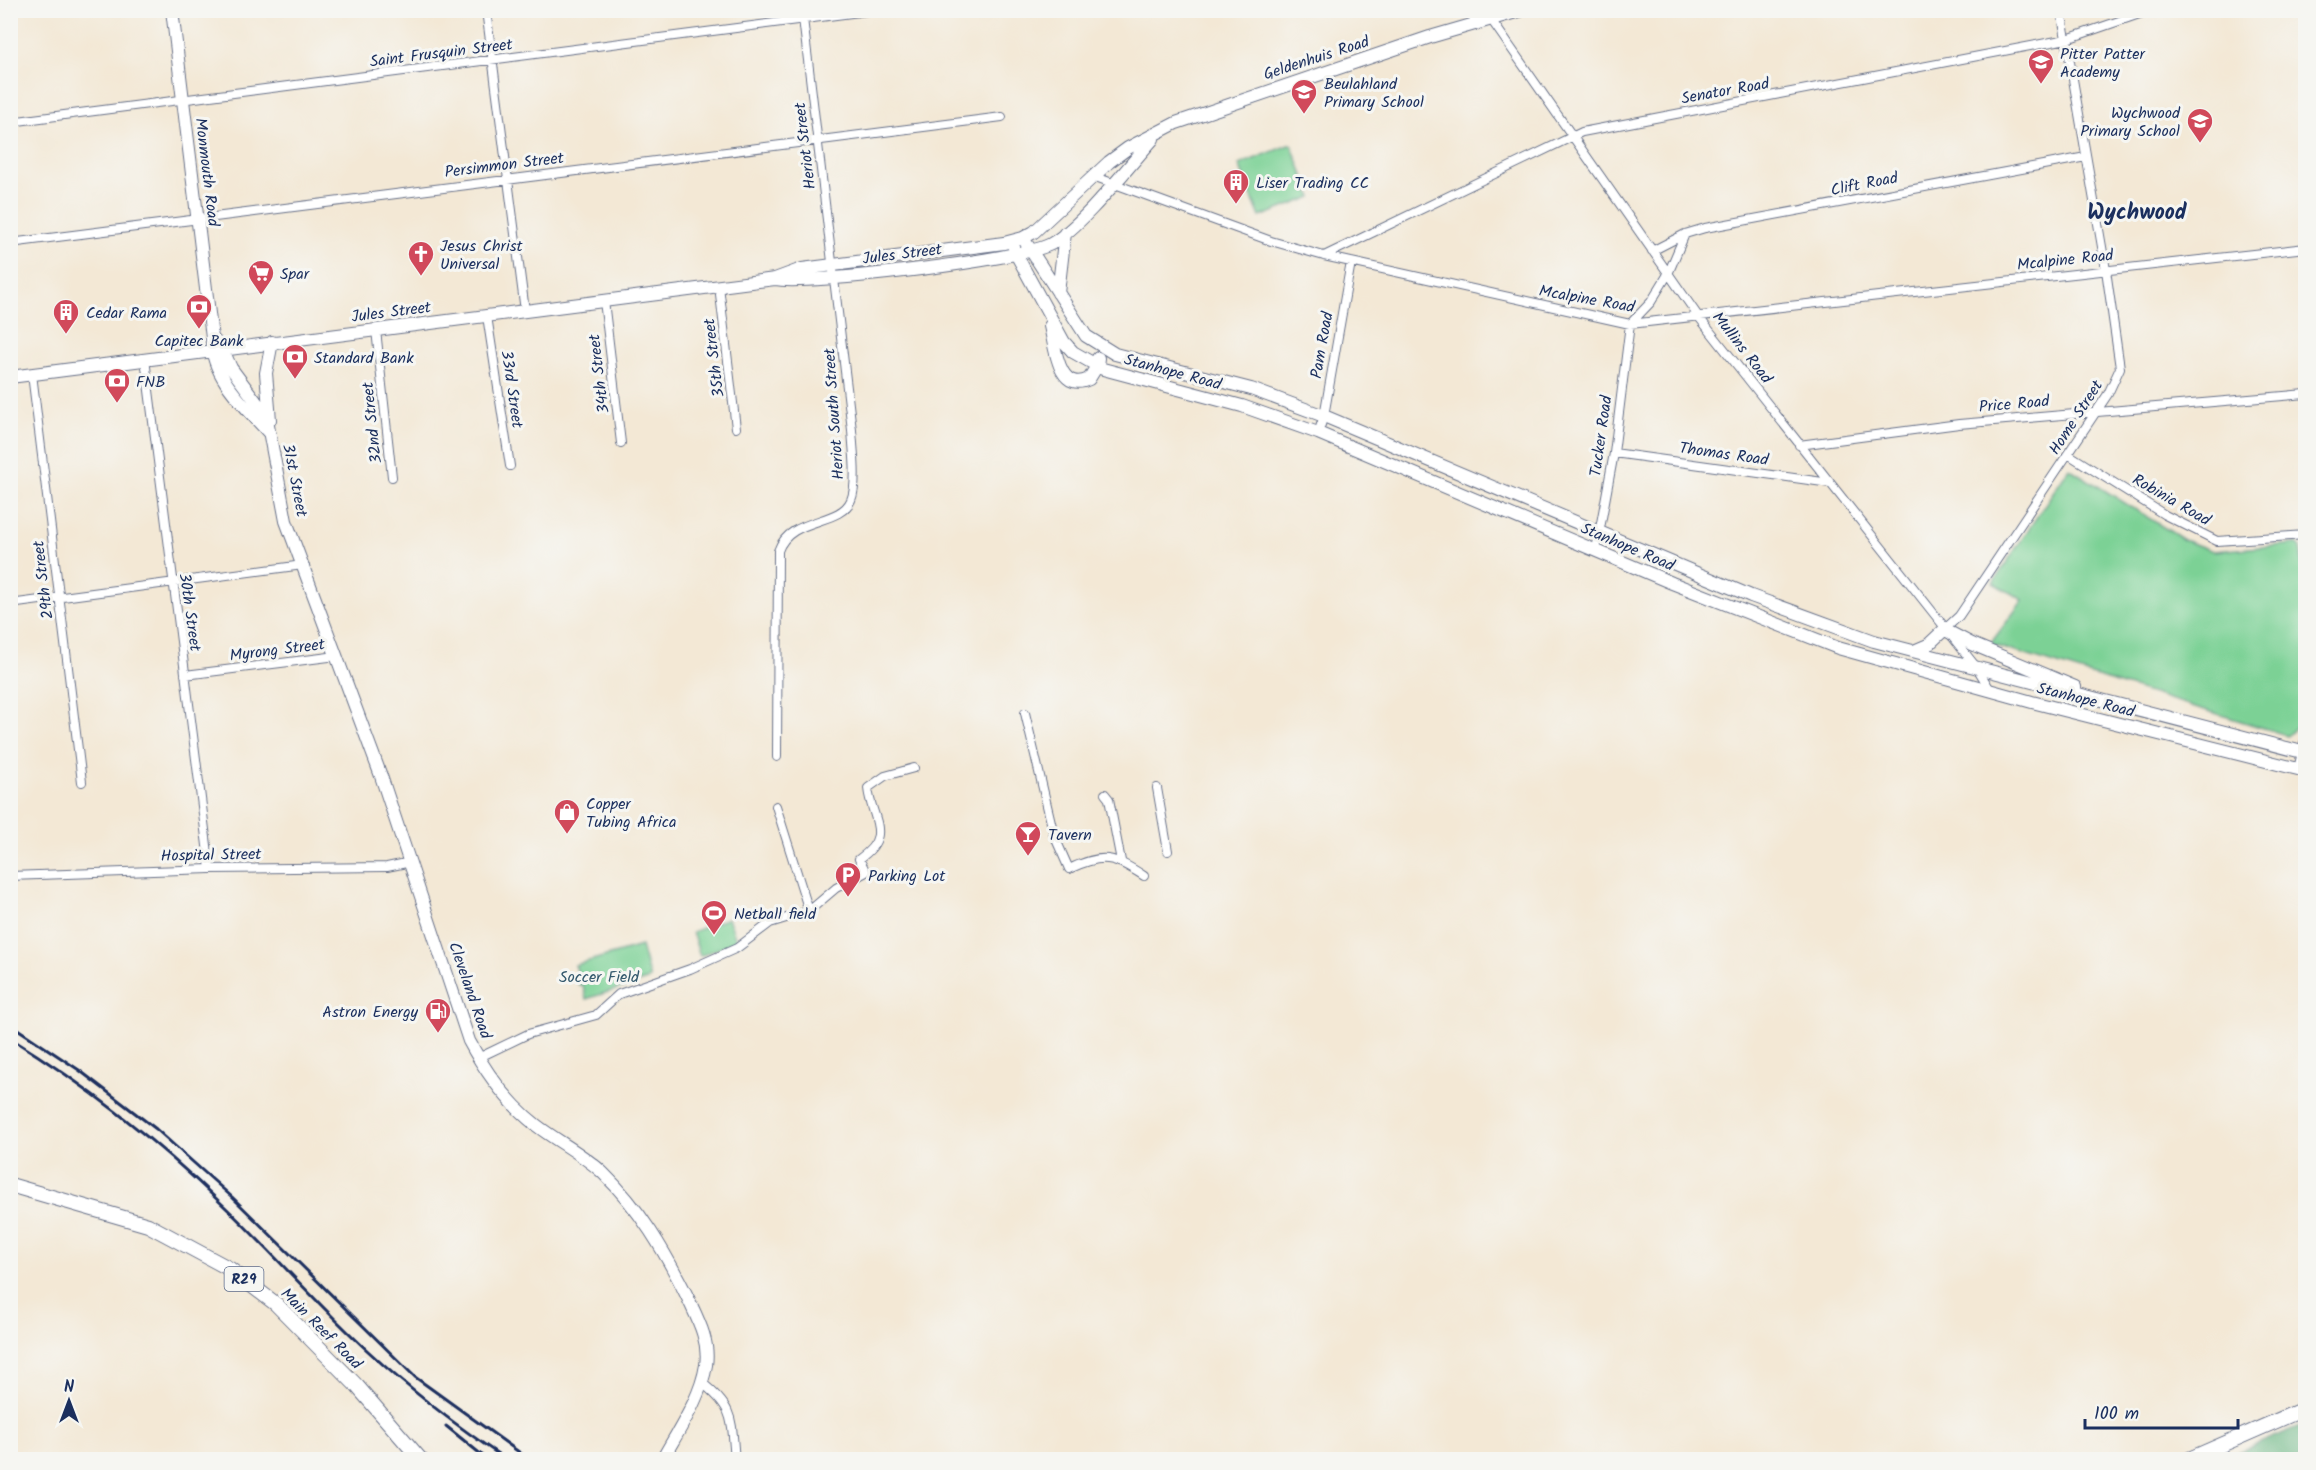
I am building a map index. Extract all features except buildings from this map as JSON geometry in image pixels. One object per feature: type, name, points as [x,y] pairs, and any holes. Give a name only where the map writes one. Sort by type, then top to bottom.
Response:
[{"type":"main road","name":"Monmouth Road","points":[[172,10],[212,338],[217,350]]},
{"type":"main road","name":"Geldenhuis Road","points":[[1018,240],[1051,218],[1093,176],[1128,148],[1204,112],[1487,14],[1522,10]]},
{"type":"main road","name":"Geldenhuis Road","points":[[1032,250],[1049,245],[1065,233],[1157,134]]},
{"type":"main road","points":[[1058,293],[1065,233]]},
{"type":"main road","name":"Jules Street","points":[[10,377],[775,279],[802,268],[1018,240]]},
{"type":"main road","name":"Stanhope Road","points":[[2302,770],[1991,691],[1839,648],[1596,550],[1318,433],[1242,406],[1131,378],[1097,366],[1073,352],[1057,332],[1016,254],[1018,240],[1032,250],[1086,336],[1115,354],[1251,389],[1324,416],[1599,533],[1823,624],[1977,668],[2304,753]]},
{"type":"main road","name":"Jules Street","points":[[775,279],[791,282],[835,278],[1032,250]]},
{"type":"main road","points":[[1047,313],[1059,363],[1066,377],[1074,381],[1086,381],[1093,377],[1097,366],[1099,346]]},
{"type":"main road","points":[[270,429],[271,407],[266,373],[272,342]]},
{"type":"main road","name":"31st Street","points":[[217,350],[262,406],[270,429],[281,504],[303,565]]},
{"type":"main road","points":[[1242,406],[1251,389]]},
{"type":"main road","points":[[1524,520],[1531,503]]},
{"type":"main road","name":"Cleveland Road","points":[[303,565],[411,862],[456,1006],[478,1058],[517,1109],[602,1173],[632,1204],[650,1228],[680,1282],[704,1333],[706,1364],[701,1382],[662,1460]]},
{"type":"main road","points":[[1914,651],[1928,645],[1946,630],[1972,644],[2116,705]]},
{"type":"main road","name":"Main Reef Road","points":[[10,1185],[147,1225],[230,1269],[283,1311],[357,1386],[422,1460]]},
{"type":"main road","points":[[2187,1460],[2306,1408]]},
{"type":"street","points":[[486,10],[525,311]]},
{"type":"street","name":"Heriot Street","points":[[802,10],[835,278]]},
{"type":"street","name":"Saint Frusquin Street","points":[[10,122],[875,10]]},
{"type":"street","name":"Home Street","points":[[1946,630],[1959,616],[2068,454],[2118,376],[2120,368],[2106,270],[2061,10]]},
{"type":"street","name":"Senator Road","points":[[1324,256],[1570,136],[2067,39],[2151,10]]},
{"type":"street","name":"Mullins Road","points":[[1487,14],[1570,136],[1698,316],[1977,668],[1991,691]]},
{"type":"street","name":"Persimmon Street","points":[[10,243],[507,178],[1002,117]]},
{"type":"street","name":"Clift Road","points":[[1652,251],[1685,234],[2086,157]]},
{"type":"street","name":"Mcalpine Road","points":[[1093,176],[1271,241],[1324,256],[1630,324],[2306,248]]},
{"type":"street","points":[[1630,324],[1651,302],[1668,274],[1685,234]]},
{"type":"street","name":"Pam Road","points":[[1318,433],[1324,416],[1351,262]]},
{"type":"street","name":"Heriot South Street","points":[[777,757],[778,551],[781,542],[790,532],[845,508],[853,493],[852,430],[835,278]]},
{"type":"street","name":"35th Street","points":[[719,286],[736,428]]},
{"type":"street","name":"34th Street","points":[[604,301],[621,443]]},
{"type":"street","name":"33rd Street","points":[[487,316],[510,466]]},
{"type":"street","name":"Tucker Road","points":[[1596,550],[1614,453],[1630,324]]},
{"type":"street","name":"32nd Street","points":[[376,330],[392,477]]},
{"type":"street","name":"30th Street","points":[[145,359],[210,868]]},
{"type":"street","name":"29th Street","points":[[32,374],[82,782]]},
{"type":"street","name":"Price Road","points":[[1799,445],[1959,424],[2306,394]]},
{"type":"street","name":"Thomas Road","points":[[1614,453],[1830,483]]},
{"type":"street","name":"Robinia Road","points":[[2068,454],[2165,515],[2217,541],[2306,535]]},
{"type":"street","points":[[10,604],[303,565]]},
{"type":"street","name":"Myrong Street","points":[[184,675],[337,656]]},
{"type":"street","points":[[1025,713],[1054,835],[1069,868],[1086,861],[1110,857],[1121,861],[1144,876]]},
{"type":"street","points":[[2302,770],[2306,736]]},
{"type":"street","points":[[478,1058],[528,1034],[596,1015],[619,994],[690,969],[737,948],[770,923],[808,911],[836,888],[866,872],[859,859],[871,851],[877,842],[879,829],[868,788],[885,776],[914,768]]},
{"type":"street","points":[[1157,788],[1168,851]]},
{"type":"street","points":[[1105,794],[1109,799],[1121,861]]},
{"type":"street","points":[[776,806],[808,911]]},
{"type":"street","name":"Hospital Street","points":[[10,876],[210,868],[387,867],[411,862]]},
{"type":"street","points":[[701,1382],[719,1396],[729,1409],[735,1460]]},
{"type":"green space","points":[[1291,144],[1312,197],[1260,217],[1239,165]]},
{"type":"green space","points":[[2069,468],[2184,540],[2213,551],[2296,544],[2300,548],[2305,586],[2307,660],[2301,719],[2293,730],[2286,735],[1990,644],[2023,600],[1993,583]]},
{"type":"green space","name":"Netball field","points":[[728,918],[737,941],[700,956],[692,932]]},
{"type":"green space","name":"Soccer Field","points":[[641,946],[650,979],[586,999],[583,985],[579,985],[576,979],[579,976],[575,965]]},
{"type":"green space","points":[[2305,1424],[2305,1459],[2221,1459]]},
{"type":"railway","points":[[10,1024],[79,1070],[156,1129],[232,1197],[415,1377],[530,1460]]},
{"type":"railway","points":[[10,1038],[39,1056],[122,1116],[174,1160],[224,1206],[331,1316],[384,1366],[435,1408],[507,1460]]},
{"type":"railway","points":[[446,1426],[488,1460]]},
{"type":"place","name":"Pitter Patter Academy","points":[[2041,85]]},
{"type":"place","name":"Beulahland Primary School","points":[[1304,115]]},
{"type":"place","name":"Wychwood Primary School","points":[[2200,144]]},
{"type":"place","name":"Liser Trading CC","points":[[1236,205]]},
{"type":"place","name":"Jesus Christ Universal","points":[[421,277]]},
{"type":"place","name":"Spar","points":[[261,296]]},
{"type":"place","name":"Capitec Bank","points":[[199,330]]},
{"type":"place","name":"Cedar Rama","points":[[66,335]]},
{"type":"place","name":"Standard Bank","points":[[295,380]]},
{"type":"place","name":"FNB","points":[[117,404]]},
{"type":"place","name":"Copper Tubing Africa","points":[[567,835]]},
{"type":"place","name":"Tavern","points":[[1028,857]]},
{"type":"place","name":"Parking Lot","points":[[848,898]]},
{"type":"place","name":"Netball field","points":[[714,936]]},
{"type":"place","name":"Astron Energy","points":[[438,1034]]},
{"type":"district","name":"Wychwood","points":[[2137,211]]}]
